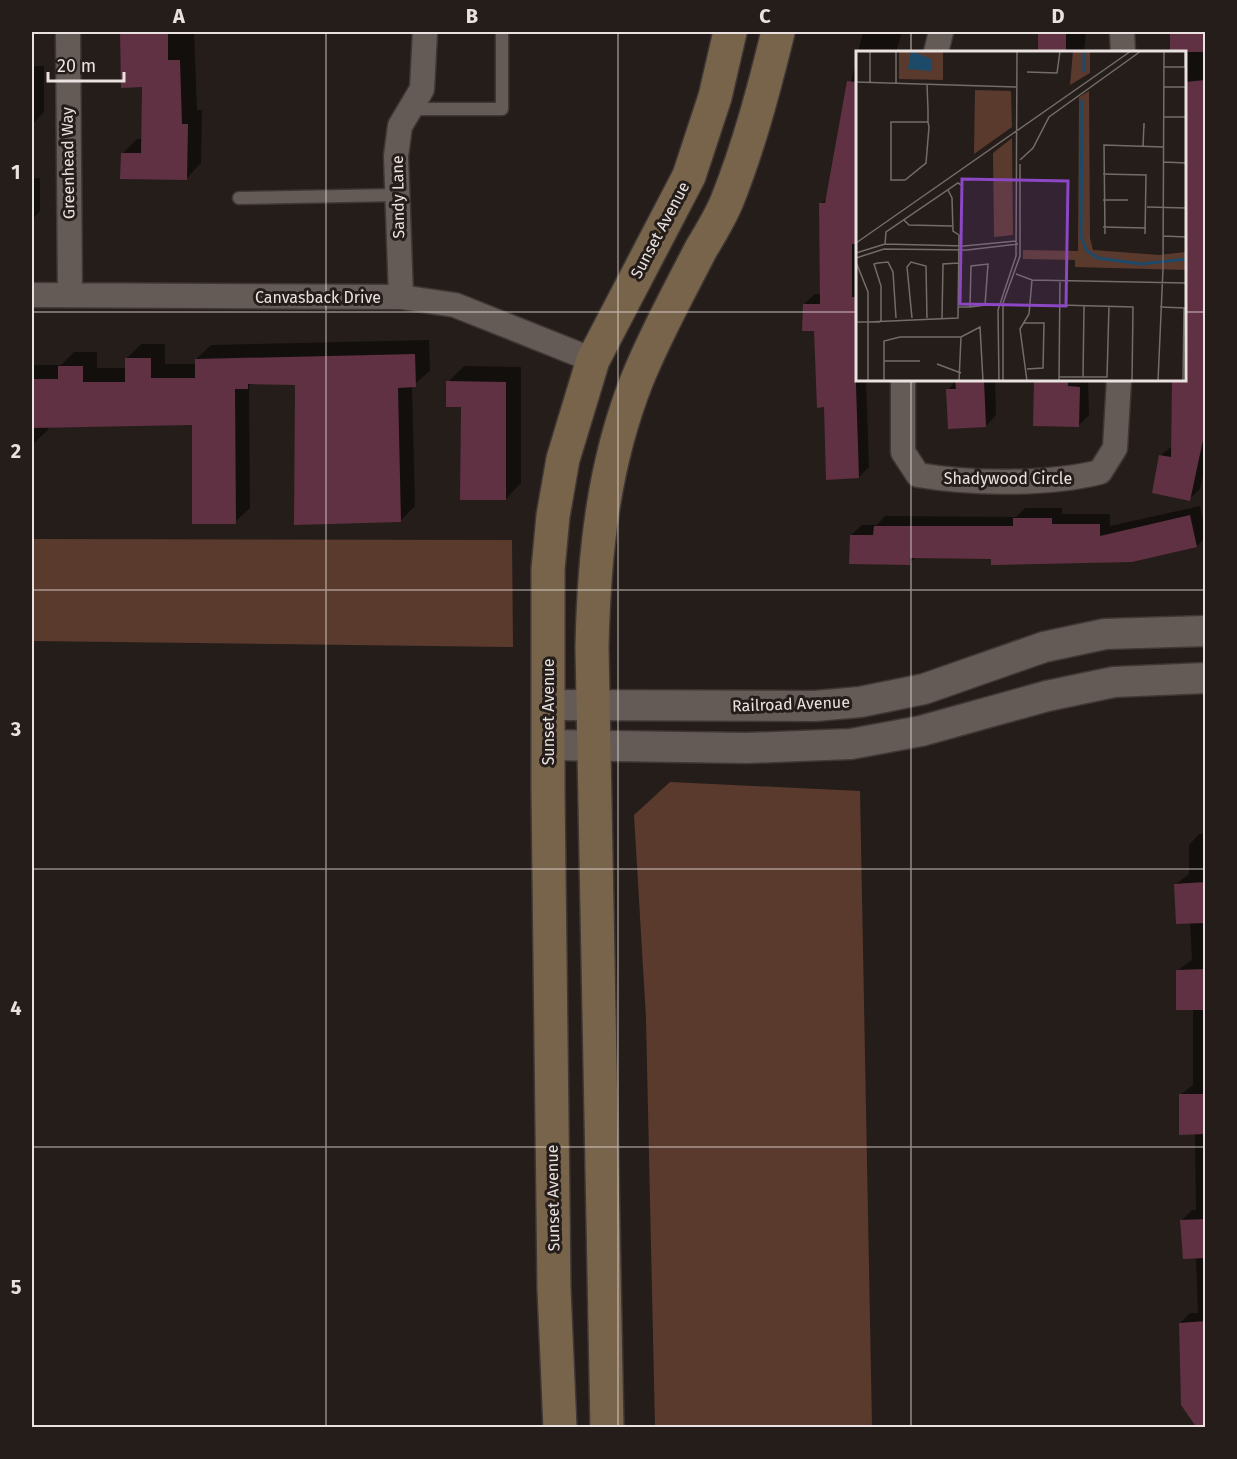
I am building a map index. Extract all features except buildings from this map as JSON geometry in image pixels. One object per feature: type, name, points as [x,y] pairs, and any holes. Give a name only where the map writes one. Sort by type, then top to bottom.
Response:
[{"type":"main road","name":"Sunset Avenue","points":[[560,1428],[554,1289],[548,745],[548,569],[553,516],[563,459],[593,360],[689,176],[715,97],[730,32]]},
{"type":"main road","points":[[607,1428],[593,706],[593,574],[599,522],[609,469],[636,381],[659,330],[726,203],[759,108],[778,32]]},
{"type":"street","name":"Greenhead Way","points":[[68,32],[70,296]]},
{"type":"street","name":"Sandy Lane","points":[[401,297],[396,156],[400,126],[422,89],[424,32]]},
{"type":"street","points":[[936,51],[941,32]]},
{"type":"street","points":[[1122,32],[1123,51]]},
{"type":"street","name":"Canvasback Drive","points":[[32,295],[401,297],[455,305],[593,360]]},
{"type":"street","name":"Shadywood Circle","points":[[903,381],[903,452],[918,475],[952,481],[1074,478],[1100,472],[1115,448],[1119,381]]},
{"type":"street","name":"Railroad Avenue","points":[[548,705],[815,706],[860,702],[924,689],[1044,647],[1105,634],[1206,631]]},
{"type":"street","points":[[548,745],[757,748],[851,744],[921,731],[1047,696],[1114,682],[1206,678]]},
{"type":"lane","points":[[410,110],[502,109],[502,32]]},
{"type":"lane","points":[[240,198],[396,195]]},
{"type":"shaded area","points":[[32,539],[512,540],[513,647],[32,641]]},
{"type":"shaded area","points":[[670,782],[860,791],[872,1427],[655,1427],[646,1018],[634,815]]}]
